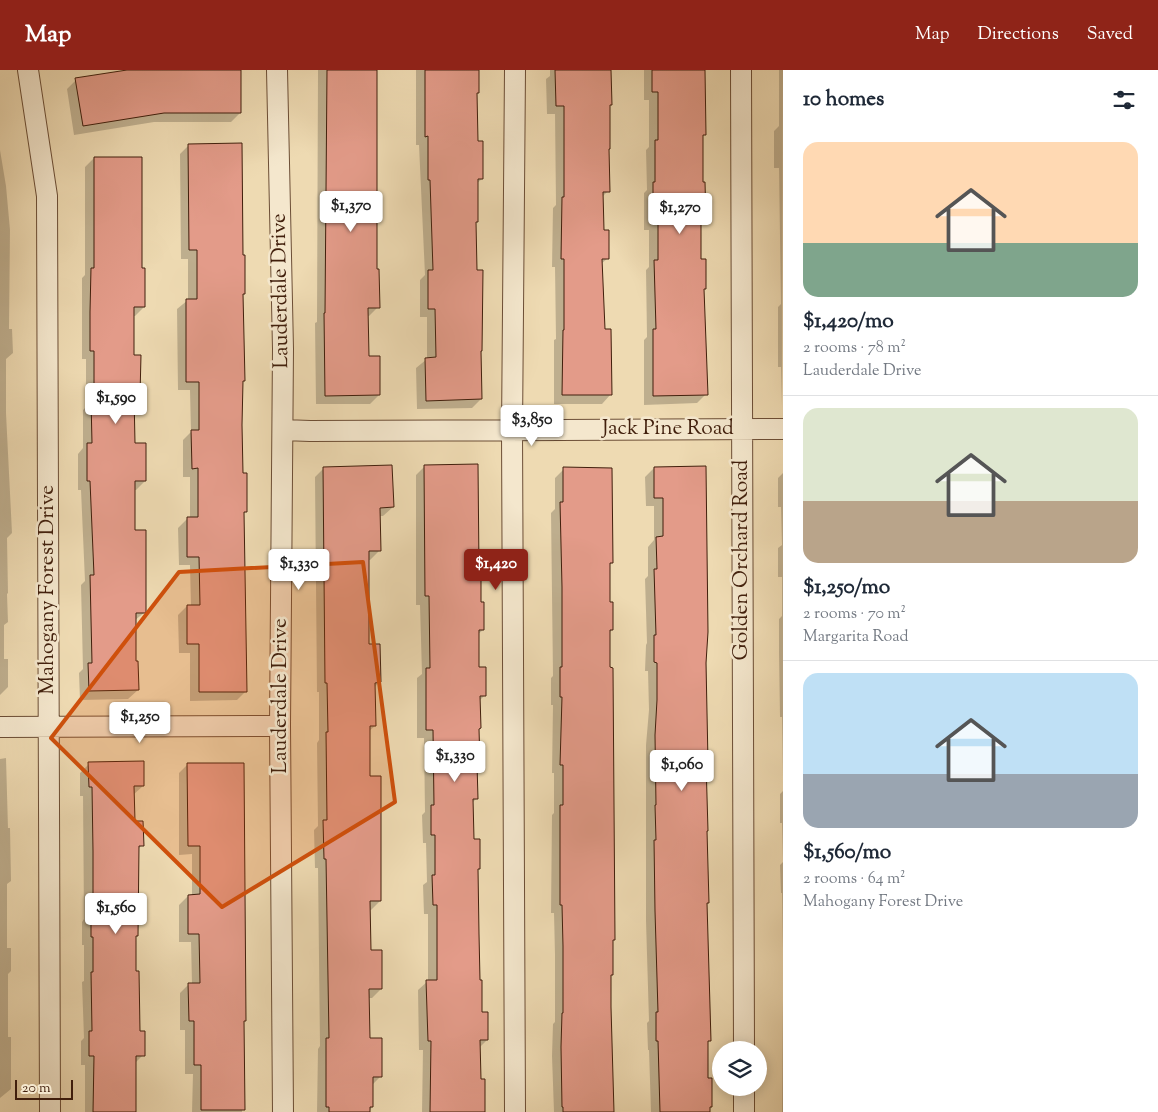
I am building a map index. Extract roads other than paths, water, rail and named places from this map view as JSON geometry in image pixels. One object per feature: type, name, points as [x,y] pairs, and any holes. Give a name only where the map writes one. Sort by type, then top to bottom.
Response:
[{"type":"street","name":"Mahogany Forest Drive","points":[[28,70],[47,196],[50,1112]]},
{"type":"street","name":"Lauderdale Drive","points":[[277,70],[283,430],[280,726],[283,1112]]},
{"type":"street","points":[[515,70],[512,430],[515,1112]]},
{"type":"street","name":"Golden Orchard Road","points":[[741,70],[744,1041]]},
{"type":"street","name":"Jack Pine Road","points":[[283,430],[783,429]]},
{"type":"street","points":[[0,727],[280,726]]},
{"type":"street","points":[[744,1096],[744,1112]]}]
